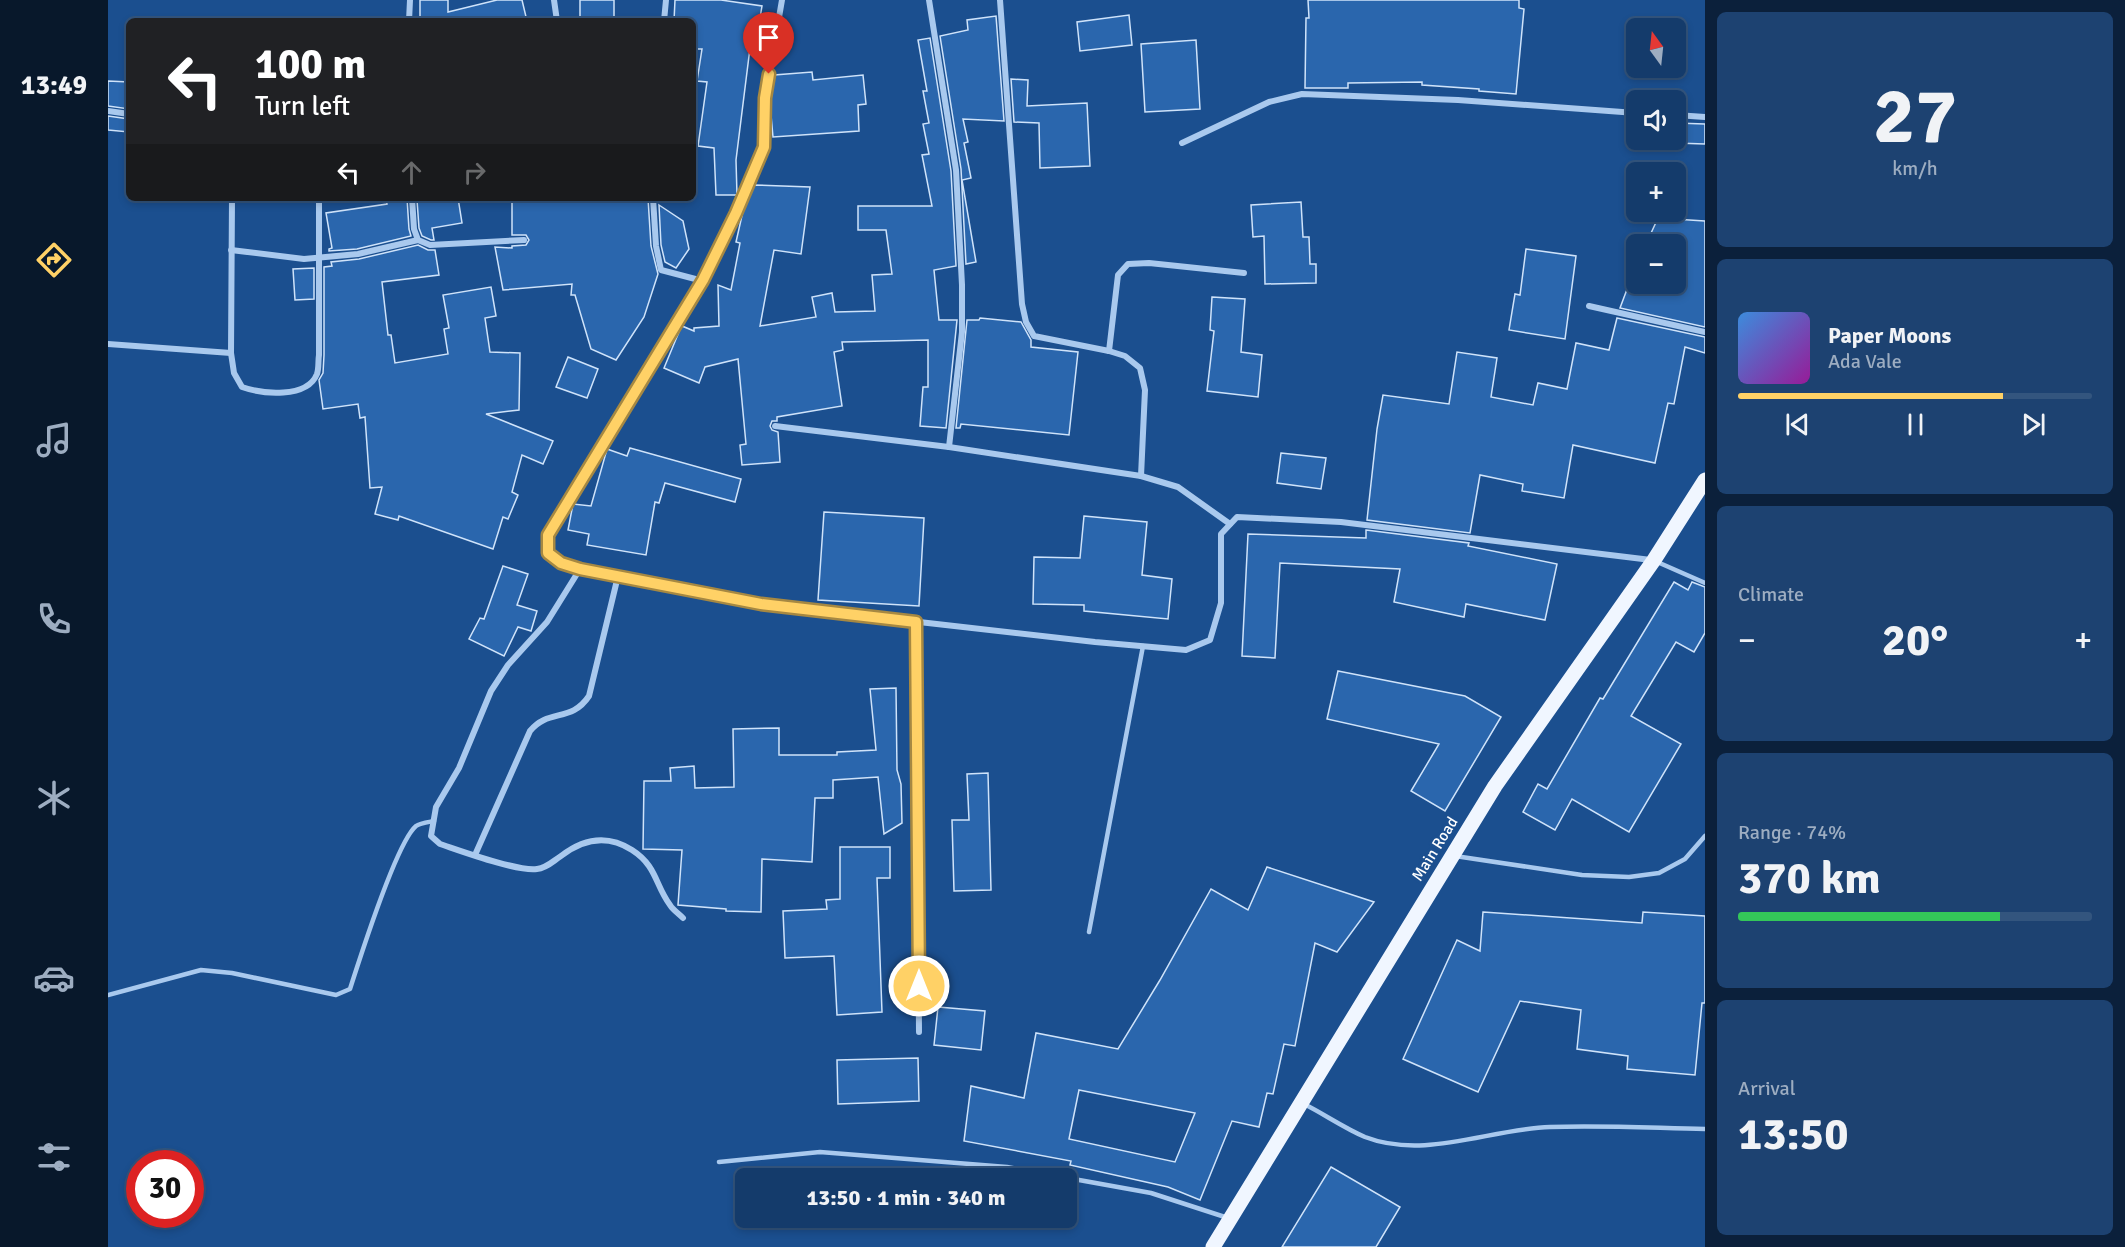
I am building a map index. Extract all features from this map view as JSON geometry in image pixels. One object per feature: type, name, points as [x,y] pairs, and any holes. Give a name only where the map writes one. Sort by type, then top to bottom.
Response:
[{"type":"main road","name":"Main Road","points":[[1213,1247],[1495,786],[1654,560],[1705,480]]},
{"type":"street","points":[[409,18],[410,0]]},
{"type":"street","points":[[554,0],[557,18]]},
{"type":"street","points":[[664,18],[666,0]]},
{"type":"street","points":[[782,0],[765,98],[764,147],[736,213],[703,280],[548,535],[548,553],[561,563],[580,569],[761,604],[1186,650],[1210,640],[1221,603],[1221,534],[1237,517],[1341,522],[1654,560]]},
{"type":"street","points":[[929,0],[956,170],[962,285],[962,332],[950,447]]},
{"type":"street","points":[[1000,0],[1022,304],[1026,322],[1034,336],[1125,356],[1140,368],[1145,390],[1141,476]]},
{"type":"street","points":[[1182,143],[1269,102],[1302,94],[1458,100],[1626,112]]},
{"type":"street","points":[[108,111],[126,114]]},
{"type":"street","points":[[1686,116],[1705,117]]},
{"type":"street","points":[[232,201],[231,353],[234,373],[242,387],[255,392],[292,392],[308,386],[316,375],[319,355],[319,201]]},
{"type":"street","points":[[412,201],[414,229],[418,240]]},
{"type":"street","points":[[653,201],[656,246],[662,270],[703,280]]},
{"type":"street","points":[[231,250],[304,259],[358,254],[418,240],[430,245],[524,240]]},
{"type":"street","points":[[1108,351],[1118,275],[1128,264],[1149,263],[1244,273]]},
{"type":"street","points":[[1588,306],[1705,332]]},
{"type":"street","points":[[108,344],[231,353]]},
{"type":"street","points":[[775,426],[950,447],[1141,476],[1178,487],[1230,524]]},
{"type":"street","points":[[580,569],[547,622],[508,666],[491,691],[459,768],[436,807],[431,836],[440,844],[523,869],[538,869],[550,864],[580,843],[599,839],[613,841],[633,850],[650,865],[670,905],[683,918]]},
{"type":"street","points":[[476,855],[530,731],[539,721],[570,714],[582,707],[589,696],[618,576]]},
{"type":"street","points":[[916,622],[919,1032]]},
{"type":"lane","points":[[1654,560],[1705,583]]},
{"type":"lane","points":[[1089,932],[1143,646]]},
{"type":"lane","points":[[108,994],[201,970],[232,973],[336,995],[350,989],[394,866],[407,839],[417,825],[434,821]]},
{"type":"lane","points":[[1452,856],[1582,875],[1629,877],[1659,873],[1684,859],[1705,836]]},
{"type":"lane","points":[[1301,1102],[1365,1137],[1400,1144],[1441,1144],[1496,1133],[1549,1126],[1705,1129]]},
{"type":"lane","points":[[719,1162],[820,1152],[1007,1167],[1151,1193],[1229,1218]]},
{"type":"building","points":[[420,0],[448,0],[448,12],[497,0],[522,0],[526,18],[420,18]]},
{"type":"building","points":[[580,0],[614,0],[614,18],[580,18]]},
{"type":"building","points":[[675,0],[721,0],[762,6],[759,24],[753,24],[736,160],[737,195],[716,195],[714,148],[698,146],[707,82],[697,81],[702,49],[696,49],[696,18],[674,18]]},
{"type":"building","points":[[1308,0],[1519,0],[1519,8],[1524,9],[1516,94],[1422,85],[1422,82],[1348,83],[1348,88],[1305,88]]},
{"type":"building","points":[[1129,15],[1132,45],[1080,51],[1077,22]]},
{"type":"building","points":[[996,16],[1004,121],[963,119],[968,142],[964,143],[971,178],[962,180],[976,262],[966,264],[961,169],[940,36],[968,30],[967,20]]},
{"type":"building","points":[[930,38],[951,171],[956,266],[934,270],[939,320],[957,320],[946,428],[920,426],[923,387],[928,387],[928,340],[842,342],[843,350],[834,352],[842,406],[777,417],[777,421],[772,421],[770,426],[772,430],[778,432],[780,462],[742,465],[740,445],[746,444],[738,359],[705,367],[699,383],[664,368],[681,327],[694,331],[694,328],[719,326],[718,285],[731,290],[740,243],[736,242],[743,211],[754,185],[810,187],[801,254],[774,250],[760,326],[816,317],[812,297],[832,293],[835,312],[875,311],[872,275],[892,274],[886,230],[858,230],[858,206],[932,206],[922,155],[929,154],[923,124],[929,123],[923,91],[927,91],[918,40]]},
{"type":"building","points":[[1196,40],[1200,109],[1145,112],[1141,44]]},
{"type":"building","points":[[812,72],[813,80],[863,75],[866,104],[858,105],[859,131],[773,137],[770,104],[774,75]]},
{"type":"building","points":[[1011,79],[1028,80],[1027,106],[1087,103],[1090,166],[1040,168],[1039,123],[1014,122]]},
{"type":"building","points":[[108,81],[126,82],[126,109],[108,106]]},
{"type":"building","points":[[108,116],[126,119],[126,132],[108,130]]},
{"type":"building","points":[[1686,123],[1705,124],[1705,144],[1686,143]]},
{"type":"building","points":[[386,201],[407,201],[411,236],[357,249],[329,251],[332,248],[326,213],[387,204]]},
{"type":"building","points":[[417,201],[458,201],[462,223],[432,228],[434,240],[422,236],[419,228]]},
{"type":"building","points":[[512,201],[648,201],[651,246],[658,274],[644,317],[616,360],[591,349],[575,295],[571,295],[572,284],[503,290],[495,247],[512,248],[512,246],[526,245],[529,240],[526,235],[512,235]]},
{"type":"building","points":[[1301,202],[1303,237],[1309,237],[1310,264],[1316,264],[1316,283],[1265,284],[1264,236],[1253,237],[1251,205]]},
{"type":"building","points":[[659,205],[683,221],[689,249],[676,268],[665,262],[661,245]]},
{"type":"building","points":[[1705,221],[1705,327],[1620,308],[1626,292],[1626,294],[1686,294],[1686,234],[1651,234],[1656,222]]},
{"type":"building","points":[[418,245],[428,250],[435,250],[439,275],[382,282],[388,335],[391,335],[395,363],[448,354],[444,329],[449,328],[443,295],[491,287],[496,316],[485,318],[490,352],[520,353],[519,410],[486,414],[553,441],[543,464],[522,455],[512,492],[518,495],[508,519],[503,517],[493,549],[399,516],[398,520],[375,514],[382,487],[370,488],[365,417],[360,418],[358,404],[323,409],[319,380],[323,373],[324,355],[324,267],[332,266],[331,262],[359,259]]},
{"type":"building","points":[[1526,249],[1576,256],[1565,339],[1509,330],[1515,294],[1520,295]]},
{"type":"building","points":[[314,268],[314,299],[295,300],[293,269]]},
{"type":"building","points":[[1212,297],[1245,299],[1241,352],[1262,355],[1258,397],[1207,391],[1214,331],[1210,330]]},
{"type":"building","points":[[980,318],[1021,322],[1031,340],[1031,347],[1078,352],[1069,435],[961,424],[960,428],[956,428],[967,320],[979,320]]},
{"type":"building","points":[[1617,318],[1705,337],[1705,353],[1685,347],[1674,404],[1668,403],[1655,463],[1573,445],[1564,498],[1522,491],[1523,484],[1480,475],[1470,533],[1367,520],[1383,395],[1449,404],[1457,352],[1497,358],[1491,397],[1533,405],[1538,383],[1567,389],[1576,343],[1609,350]]},
{"type":"building","points":[[568,357],[598,369],[587,398],[556,387]]},
{"type":"building","points":[[630,448],[741,479],[735,502],[665,483],[659,503],[655,502],[646,555],[587,545],[589,534],[568,530],[573,504],[591,506],[607,449],[627,456]]},
{"type":"building","points":[[1281,453],[1326,458],[1321,489],[1277,483]]},
{"type":"building","points":[[824,512],[924,518],[919,606],[818,600]]},
{"type":"building","points":[[1084,516],[1147,522],[1142,575],[1172,579],[1168,619],[1084,611],[1084,605],[1033,604],[1034,557],[1080,558]]},
{"type":"building","points":[[1366,530],[1469,543],[1468,546],[1557,564],[1545,620],[1466,604],[1464,617],[1394,602],[1400,569],[1280,563],[1275,658],[1242,656],[1248,534],[1366,538]]},
{"type":"building","points":[[503,566],[528,574],[517,605],[537,611],[531,631],[518,627],[504,656],[469,639],[480,618],[484,619]]},
{"type":"building","points":[[1674,582],[1688,590],[1692,582],[1705,587],[1705,633],[1694,652],[1676,642],[1631,716],[1681,744],[1629,832],[1572,799],[1555,830],[1523,812],[1538,784],[1547,789],[1600,698],[1603,699]]},
{"type":"building","points":[[1338,671],[1465,696],[1501,717],[1445,811],[1411,791],[1439,744],[1327,719]]},
{"type":"building","points":[[896,688],[897,770],[901,784],[902,823],[884,834],[878,777],[833,780],[833,798],[815,798],[812,862],[762,859],[761,912],[726,911],[726,909],[678,905],[682,850],[643,849],[644,781],[671,781],[670,768],[694,766],[695,788],[734,787],[733,729],[779,728],[779,755],[837,755],[837,752],[876,750],[870,689]]},
{"type":"building","points":[[988,773],[991,890],[954,891],[952,820],[969,820],[967,774]]},
{"type":"building","points":[[840,847],[890,847],[890,878],[877,878],[882,1012],[837,1015],[834,956],[785,958],[783,911],[827,909],[826,900],[840,899]]},
{"type":"building","points":[[1267,867],[1374,902],[1337,952],[1315,943],[1295,1046],[1284,1044],[1273,1094],[1267,1093],[1259,1127],[1232,1121],[1200,1200],[1168,1187],[1070,1165],[1071,1161],[964,1141],[971,1086],[1024,1098],[1036,1033],[1118,1049],[1211,889],[1248,910]],"holes":[[[1079,1090],[1195,1113],[1175,1162],[1069,1139]]]},
{"type":"building","points":[[1483,912],[1642,923],[1643,912],[1705,916],[1705,1003],[1702,1003],[1695,1075],[1627,1069],[1628,1056],[1577,1049],[1581,1010],[1520,1001],[1478,1092],[1403,1059],[1457,940],[1480,951]]},
{"type":"building","points":[[938,1007],[985,1011],[981,1050],[934,1045]]},
{"type":"building","points":[[918,1058],[919,1101],[838,1104],[837,1060]]},
{"type":"building","points":[[1331,1167],[1400,1207],[1376,1247],[1282,1247]]},
{"type":"route","points":[[769,74],[765,98],[764,147],[736,213],[703,280],[548,535],[548,553],[561,563],[580,569],[761,604],[916,622],[919,986]]}]
